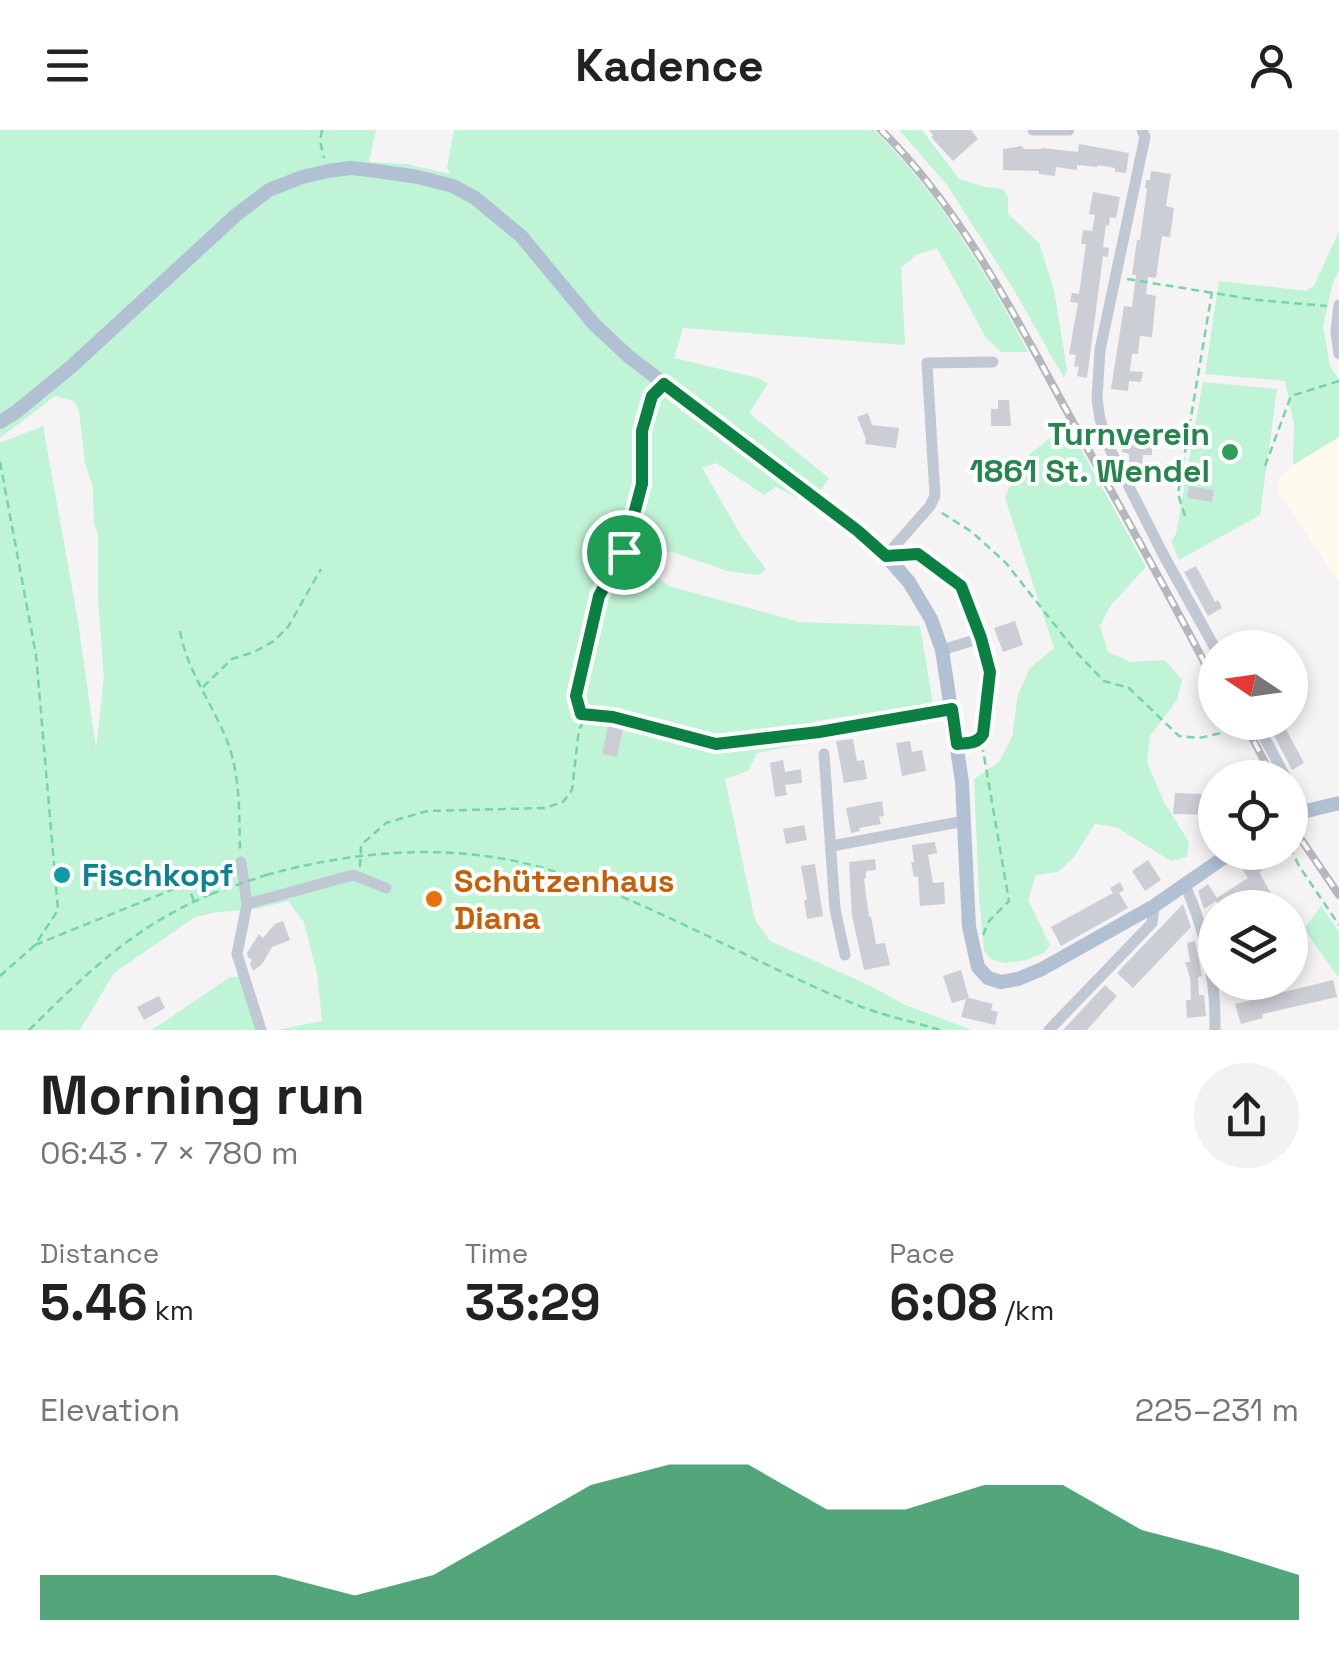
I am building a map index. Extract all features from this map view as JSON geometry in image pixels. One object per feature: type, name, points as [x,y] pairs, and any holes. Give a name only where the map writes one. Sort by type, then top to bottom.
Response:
[{"type":"main road","points":[[0,422],[72,366],[236,214],[269,190],[302,177],[351,168],[453,186],[475,198],[521,236],[594,324],[628,356],[858,531],[886,556],[922,601],[942,650],[957,744],[972,950],[978,967],[988,978],[1001,982],[1042,970],[1154,906],[1207,870]]},
{"type":"main road","points":[[1308,809],[1339,802]]},
{"type":"street","points":[[1032,130],[1069,130]]},
{"type":"street","points":[[1142,130],[1146,136],[1114,278],[1097,376],[1097,399],[1100,418],[1119,466],[1205,630]]},
{"type":"street","points":[[1339,306],[1339,354]]},
{"type":"street","points":[[886,556],[935,496],[927,362],[993,362]]},
{"type":"street","points":[[942,650],[981,638],[990,672],[983,734],[975,742],[957,744]]},
{"type":"street","points":[[716,744],[819,732],[952,709]]},
{"type":"street","points":[[824,754],[835,909],[845,955]]},
{"type":"street","points":[[832,846],[964,821]]},
{"type":"street","points":[[241,862],[247,904],[238,965],[260,1030]]},
{"type":"street","points":[[247,904],[353,875],[386,888]]},
{"type":"street","points":[[1184,886],[1198,913],[1206,950],[1215,1030]]},
{"type":"street","points":[[1049,1030],[1152,923],[1154,906]]},
{"type":"path","points":[[322,130],[320,141],[328,171]]},
{"type":"path","points":[[1114,278],[1257,300],[1339,306]]},
{"type":"path","points":[[1185,516],[1178,494],[1212,292]]},
{"type":"path","points":[[1265,466],[1290,396],[1339,381]]},
{"type":"path","points":[[664,384],[652,396],[642,431],[642,484],[624,552],[599,596],[576,696],[581,714],[613,717],[716,744]]},
{"type":"path","points":[[0,462],[36,655],[58,910],[36,944],[0,976]]},
{"type":"path","points":[[930,506],[972,532],[1006,563],[1104,681],[1129,688],[1179,736],[1198,738]]},
{"type":"path","points":[[886,556],[918,554],[961,586],[981,638]]},
{"type":"path","points":[[202,688],[232,658],[274,641],[288,627],[321,569]]},
{"type":"path","points":[[36,944],[241,862],[234,758],[184,653],[180,632]]},
{"type":"path","points":[[361,854],[361,845],[386,823],[427,810],[545,808],[563,802],[572,790],[579,730],[588,716]]},
{"type":"path","points":[[972,950],[988,922],[1010,901],[980,739]]},
{"type":"path","points":[[29,1030],[142,929],[211,894],[298,866],[361,854],[436,852],[495,858],[557,872],[682,924],[856,1005],[940,1030]]},
{"type":"path","points":[[1302,870],[1339,926]]},
{"type":"path","points":[[187,884],[194,902]]},
{"type":"path","points":[[911,1021],[912,1030]]},
{"type":"shaded area","points":[[1339,437],[1339,584],[1278,492],[1278,479],[1293,465]]},
{"type":"green space","points":[[0,130],[376,130],[369,162],[406,164],[450,174],[447,167],[454,130],[874,130],[920,180],[960,235],[1028,352],[1001,352],[986,338],[937,248],[916,255],[901,268],[905,345],[683,328],[674,358],[758,378],[768,384],[749,413],[829,478],[811,505],[776,487],[764,495],[716,463],[702,468],[742,537],[766,569],[758,575],[727,571],[670,551],[657,561],[657,577],[669,586],[799,622],[920,626],[933,703],[816,721],[816,742],[757,753],[748,771],[725,779],[755,920],[770,941],[905,1005],[972,1030],[277,1030],[322,1021],[317,973],[304,922],[288,901],[195,917],[114,973],[80,1030],[0,1030],[0,443],[43,426],[96,749],[104,678],[98,535],[79,411],[74,401],[55,396],[0,438]]},
{"type":"green space","points":[[899,130],[922,130],[959,179],[1003,189],[1008,198],[1008,214],[1039,243],[1054,290],[1067,370],[1064,378],[947,185]]},
{"type":"green space","points":[[1339,231],[1339,270],[1323,326],[1330,366],[1339,380],[1339,437],[1293,465],[1294,425],[1285,381],[1205,374],[1219,281],[1306,291],[1314,286]]},
{"type":"green space","name":"Turnverein 1861 St. Wendel","points":[[1203,382],[1277,389],[1260,515],[1179,560],[1171,541],[1176,534]]},
{"type":"green space","points":[[1067,424],[1146,567],[1111,605],[1100,626],[1108,652],[1131,662],[1165,660],[1182,680],[1177,700],[1150,736],[1147,762],[1164,802],[1189,842],[1187,857],[1171,861],[1116,827],[1095,824],[1073,858],[1058,872],[1036,875],[1028,900],[1050,945],[1044,953],[1027,960],[1005,963],[991,959],[984,951],[974,779],[999,762],[1012,737],[1018,694],[1030,668],[1054,648],[1005,498],[1018,464]]},
{"type":"green space","points":[[1321,906],[1339,932],[1339,978],[1308,935],[1308,924]]},
{"type":"green space","points":[[230,977],[249,977],[266,1030],[152,1030]]},
{"type":"building","points":[[929,130],[971,130],[978,139],[953,161]]},
{"type":"building","points":[[1079,144],[1129,153],[1126,173],[1098,165],[1077,165],[1077,170],[1056,167],[1055,176],[1039,171],[1003,170],[1003,149],[1022,146],[1078,152]]},
{"type":"building","points":[[1151,171],[1171,174],[1166,206],[1174,208],[1170,237],[1162,236],[1156,278],[1148,277],[1146,294],[1156,296],[1152,337],[1140,336],[1138,354],[1132,354],[1130,371],[1143,372],[1141,382],[1129,381],[1128,391],[1111,389],[1124,306],[1132,307],[1136,246],[1140,240],[1146,180],[1150,180]]},
{"type":"building","points":[[1093,192],[1120,197],[1116,218],[1110,217],[1109,226],[1106,225],[1103,247],[1109,248],[1108,257],[1103,256],[1087,378],[1077,376],[1076,355],[1069,354],[1078,303],[1070,302],[1072,293],[1079,294],[1086,244],[1081,244],[1083,230],[1092,231],[1095,215],[1089,214]]},
{"type":"building","points":[[998,400],[1009,400],[1011,426],[991,426],[991,409],[998,409]]},
{"type":"building","points":[[868,413],[872,425],[899,428],[896,448],[865,444],[857,417]]},
{"type":"building","points":[[1152,442],[1152,455],[1143,455],[1142,472],[1132,471],[1129,454],[1122,452],[1122,443]]},
{"type":"building","points":[[1189,486],[1214,490],[1212,502],[1187,498]]},
{"type":"building","points":[[1196,566],[1222,608],[1208,616],[1184,572]]},
{"type":"building","points":[[1015,621],[1023,645],[1003,652],[994,628]]},
{"type":"building","points":[[608,725],[623,728],[617,757],[602,754]]},
{"type":"building","points":[[853,739],[857,761],[864,760],[867,779],[844,783],[836,741]]},
{"type":"building","points":[[1276,740],[1292,740],[1302,760],[1287,760]]},
{"type":"building","points":[[910,741],[912,752],[922,750],[926,771],[902,776],[896,743]]},
{"type":"building","points":[[783,760],[785,772],[801,769],[802,783],[785,785],[787,795],[775,797],[770,763]]},
{"type":"building","points":[[1175,793],[1198,794],[1198,815],[1173,814]]},
{"type":"building","points":[[882,801],[881,824],[851,833],[846,808]]},
{"type":"building","points":[[804,825],[807,840],[786,844],[783,829]]},
{"type":"building","points":[[935,842],[937,853],[928,855],[933,883],[944,882],[945,904],[920,906],[918,876],[914,877],[911,862],[912,845]]},
{"type":"building","points":[[875,859],[876,870],[866,871],[864,879],[869,917],[876,944],[885,943],[890,965],[864,970],[852,916],[849,862]]},
{"type":"building","points":[[1148,860],[1161,880],[1145,891],[1132,871]]},
{"type":"building","points":[[815,864],[823,916],[807,919],[801,866]]},
{"type":"building","points":[[1243,870],[1262,870],[1259,872],[1269,890],[1229,890],[1248,878]]},
{"type":"building","points":[[1120,882],[1124,890],[1119,893],[1128,908],[1061,946],[1051,927],[1113,893],[1110,888]]},
{"type":"building","points":[[1183,904],[1191,927],[1133,988],[1117,973]]},
{"type":"building","points":[[283,921],[290,940],[272,947],[253,971],[247,953],[259,934],[263,938]]},
{"type":"building","points":[[1195,941],[1198,1000],[1204,1000],[1206,1016],[1187,1018],[1186,1000],[1191,1000],[1185,962],[1190,962],[1187,943]]},
{"type":"building","points":[[961,970],[969,998],[993,1004],[991,1010],[998,1012],[995,1025],[961,1017],[966,999],[952,1003],[943,976]]},
{"type":"building","points":[[1333,980],[1337,997],[1262,1014],[1263,1018],[1241,1024],[1235,1004],[1251,1000],[1308,1000],[1308,986]]},
{"type":"building","points":[[1105,985],[1117,996],[1087,1030],[1063,1030]]},
{"type":"building","points":[[159,996],[165,1008],[144,1020],[137,1007]]},
{"type":"railway","points":[[881,130],[937,194],[985,265],[1198,651]]},
{"type":"railway","points":[[1253,740],[1264,760]]},
{"type":"railway","points":[[1308,849],[1339,895]]},
{"type":"place","name":"Turnverein 1861 St. Wendel","points":[[1230,452]]},
{"type":"place","name":"Fischkopf","points":[[62,875]]},
{"type":"place","name":"Schützenhaus Diana","points":[[434,899]]},
{"type":"route","points":[[664,384],[886,556],[918,554],[961,586],[990,672],[983,734],[975,742],[957,744],[952,709],[819,732],[716,744],[613,717],[581,714],[576,696],[599,596],[624,552],[642,484],[642,431],[652,396],[664,384]]}]
